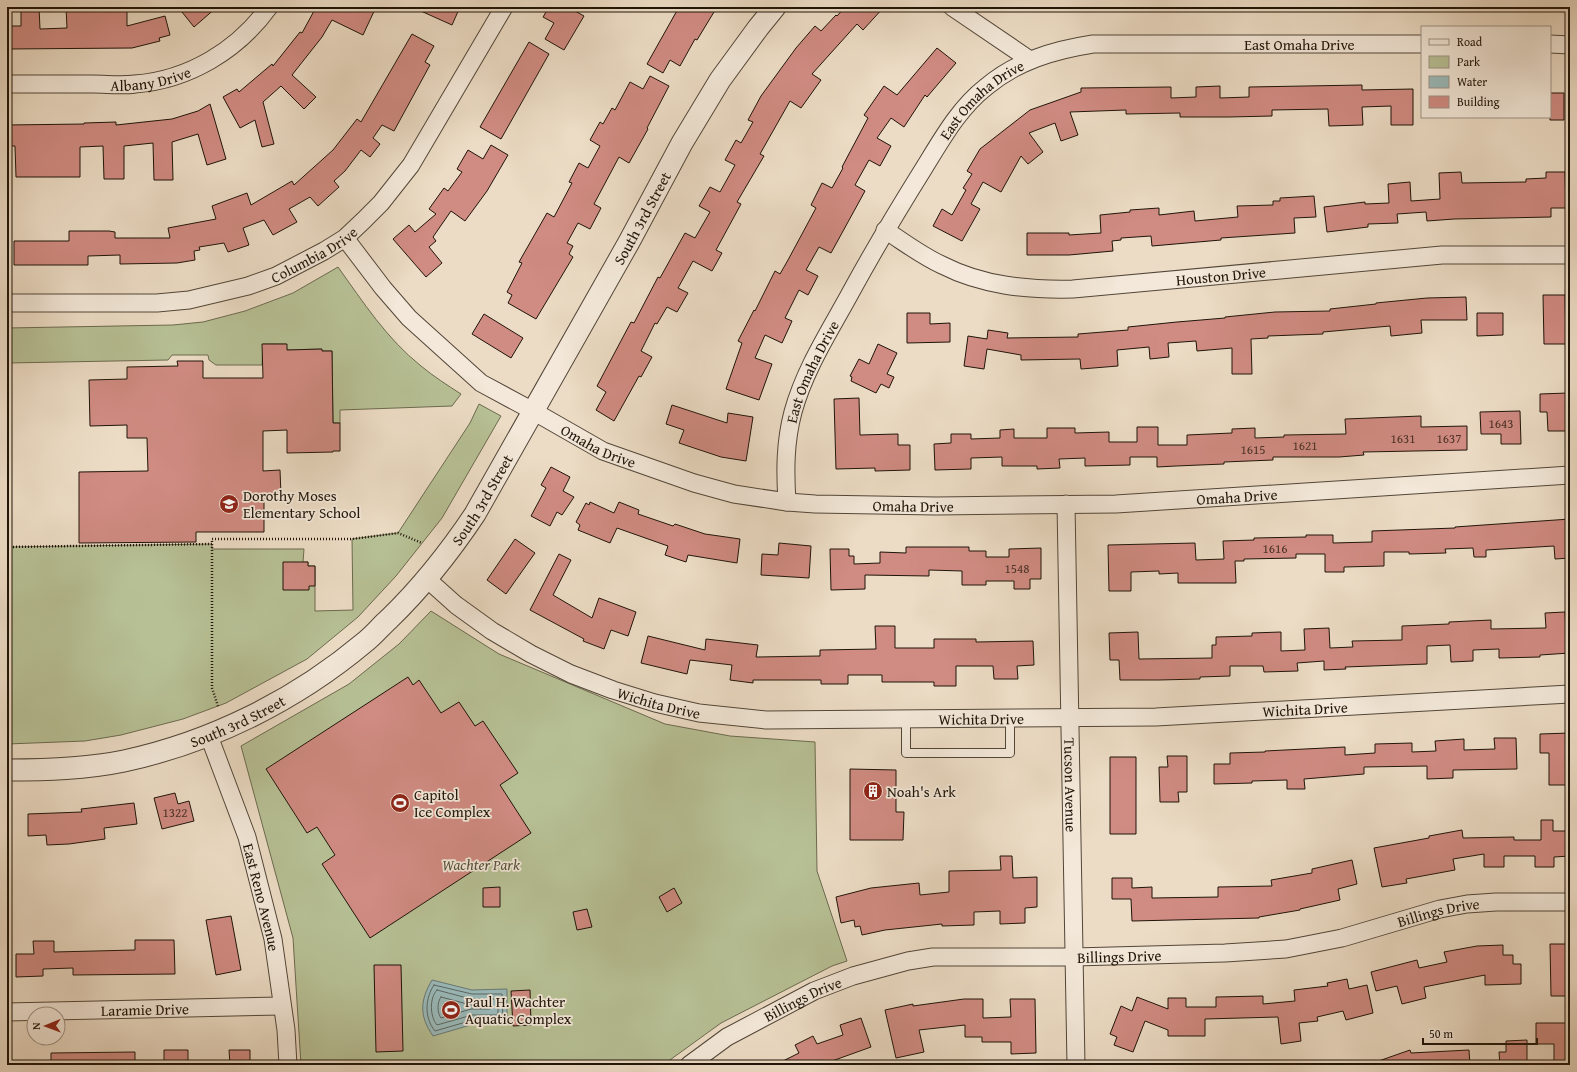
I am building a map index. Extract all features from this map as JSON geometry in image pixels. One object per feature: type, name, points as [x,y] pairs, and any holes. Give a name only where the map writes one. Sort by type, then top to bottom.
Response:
[{"type":"street","name":"Albany Drive","points":[[7,84],[135,84],[161,80],[191,70],[208,62],[230,48],[249,31],[269,7]]},
{"type":"street","name":"Columbia Drive","points":[[7,303],[157,303],[197,299],[248,286],[276,276],[300,265],[344,238],[381,203],[411,165],[504,7]]},
{"type":"street","name":"South 3rd Street","points":[[7,770],[62,768],[123,761],[153,754],[209,736],[268,708],[322,675],[366,642],[407,602],[447,556],[471,519],[629,242],[690,130],[720,80],[775,7]]},
{"type":"street","points":[[952,7],[1030,60]]},
{"type":"street","name":"East Omaha Drive","points":[[787,502],[785,471],[787,442],[793,413],[802,385],[815,358],[885,230],[950,126],[966,105],[985,87],[1007,72],[1030,60],[1067,48],[1094,44],[1421,44]]},
{"type":"street","points":[[1551,44],[1570,45]]},
{"type":"street","name":"Houston Drive","points":[[885,230],[941,265],[956,272],[1006,286],[1043,290],[1073,289],[1442,255],[1570,255]]},
{"type":"street","name":"Omaha Drive","points":[[344,238],[383,288],[414,323],[481,383],[603,451],[694,483],[734,494],[787,502],[815,504],[936,506],[1116,504],[1570,475]]},
{"type":"street","name":"Tucson Avenue","points":[[1066,504],[1076,1065]]},
{"type":"street","name":"Wichita Drive","points":[[427,579],[456,605],[492,631],[531,654],[578,677],[648,701],[699,713],[766,720],[1156,717],[1570,694]]},
{"type":"street","name":"East Reno Avenue","points":[[209,736],[247,837],[274,939],[288,1065]]},
{"type":"street","name":"Billings Drive","points":[[689,1065],[727,1037],[814,990],[853,976],[908,960],[933,957],[1074,957],[1225,953],[1286,948],[1342,938],[1440,909],[1467,904],[1496,902],[1570,902]]},
{"type":"street","name":"Laramie Drive","points":[[7,1012],[282,1006]]},
{"type":"lane","points":[[906,719],[906,753],[1010,753],[1010,718]]},
{"type":"path","points":[[218,706],[212,688],[212,539],[352,539],[398,533],[422,543]]},
{"type":"path","points":[[7,547],[212,544]]},
{"type":"green space","points":[[338,267],[376,320],[397,344],[426,370],[461,394],[452,406],[340,410],[340,423],[333,423],[332,351],[322,351],[321,349],[287,350],[286,344],[263,344],[262,365],[216,365],[209,360],[208,355],[172,355],[168,360],[7,363],[7,328],[173,325],[203,322],[245,311],[293,293]]},
{"type":"green space","points":[[479,404],[501,416],[442,518],[396,576],[358,617],[307,659],[226,703],[183,719],[121,735],[85,741],[7,744],[7,547],[212,544],[212,549],[304,549],[303,562],[308,562],[308,566],[315,566],[315,611],[353,610],[352,539],[398,533],[470,423]]},
{"type":"green space","name":"Wachter Park","points":[[431,611],[499,654],[665,724],[730,736],[815,742],[817,871],[847,961],[832,966],[721,1023],[663,1065],[301,1065],[293,938],[241,746],[349,684],[399,644]]},
{"type":"water","points":[[432,980],[472,990],[507,989],[507,1024],[474,1024],[433,1036],[428,1029],[423,1015],[423,1001]]},
{"type":"building","points":[[21,7],[39,7],[40,29],[67,28],[66,7],[127,7],[127,26],[165,16],[170,35],[159,38],[160,41],[132,48],[7,49],[7,26],[21,26]]},
{"type":"building","points":[[178,7],[217,7],[194,27]]},
{"type":"building","points":[[305,7],[376,7],[363,35],[332,20],[322,37],[292,75],[316,97],[304,109],[281,86],[263,102],[274,144],[262,147],[255,120],[240,128],[223,97],[237,89],[239,92],[272,64],[273,66],[300,32],[302,33],[314,11]]},
{"type":"building","points":[[412,7],[460,7],[452,25]]},
{"type":"building","points":[[549,7],[568,7],[584,16],[564,50],[545,39],[554,23],[543,17]]},
{"type":"building","points":[[679,7],[717,7],[697,40],[695,39],[680,66],[670,60],[663,73],[647,64]]},
{"type":"building","points":[[845,7],[884,7],[863,30],[857,24],[812,74],[821,80],[801,108],[790,101],[760,154],[764,156],[737,202],[741,204],[716,250],[722,253],[712,271],[693,261],[678,288],[688,293],[677,312],[667,307],[657,324],[655,323],[641,351],[652,357],[641,377],[639,376],[614,421],[596,410],[606,392],[597,386],[631,322],[634,323],[658,277],[660,278],[685,233],[695,238],[710,212],[699,206],[710,187],[720,192],[735,165],[725,160],[736,140],[741,143],[753,122],[748,120],[761,96],[796,48],[815,26],[821,31]]},
{"type":"building","points":[[412,34],[434,46],[425,62],[430,65],[394,131],[382,125],[373,138],[380,144],[370,157],[361,150],[345,171],[334,181],[339,187],[318,206],[310,197],[289,209],[297,222],[273,235],[264,220],[243,228],[249,245],[228,252],[224,243],[199,247],[200,250],[194,251],[195,260],[177,263],[120,264],[120,255],[88,256],[88,265],[14,265],[14,241],[69,241],[69,231],[109,231],[115,232],[115,238],[170,238],[168,228],[216,219],[212,206],[247,193],[251,205],[292,181],[294,185],[333,150],[357,119],[361,122]]},
{"type":"building","points":[[529,42],[549,54],[501,139],[480,127]]},
{"type":"building","points":[[937,48],[956,63],[927,97],[925,95],[904,127],[891,118],[877,138],[891,146],[880,166],[869,160],[855,185],[865,191],[831,253],[819,247],[806,270],[818,276],[808,295],[799,290],[785,318],[792,321],[782,343],[765,335],[755,358],[772,364],[759,400],[726,389],[742,343],[738,341],[775,271],[780,274],[816,208],[811,205],[822,183],[832,188],[868,118],[864,115],[884,86],[897,95]]},
{"type":"building","points":[[650,76],[669,86],[629,163],[619,157],[594,204],[601,208],[590,229],[578,223],[567,243],[573,246],[569,254],[573,257],[536,319],[508,303],[512,295],[507,292],[522,263],[519,262],[547,213],[554,217],[572,183],[569,182],[579,163],[588,168],[600,146],[590,140],[600,122],[603,124],[612,108],[615,110],[630,82],[643,89]]},
{"type":"building","points":[[1362,85],[1362,90],[1413,89],[1413,125],[1391,125],[1391,106],[1362,107],[1363,125],[1329,126],[1328,109],[1272,110],[1272,116],[1229,117],[1180,117],[1180,113],[1126,114],[1126,110],[1070,112],[1078,135],[1061,141],[1055,123],[1029,133],[1043,152],[1028,164],[1021,156],[1001,192],[983,182],[971,204],[980,209],[962,241],[933,226],[942,209],[952,215],[966,190],[963,188],[972,174],[967,171],[980,149],[1030,110],[1081,92],[1081,88],[1171,87],[1171,98],[1196,97],[1196,87],[1220,86],[1220,98],[1249,97],[1249,87]]},
{"type":"building","points":[[1551,93],[1564,93],[1564,120],[1550,120]]},
{"type":"building","points":[[210,104],[226,159],[207,165],[198,134],[172,142],[173,180],[154,180],[153,143],[124,146],[124,179],[104,179],[103,146],[80,147],[80,177],[16,177],[15,146],[7,146],[7,125],[116,122],[116,125],[172,119],[198,111]]},
{"type":"building","points":[[491,145],[508,155],[487,191],[465,221],[451,211],[433,237],[436,241],[429,247],[442,263],[426,277],[393,239],[409,225],[415,232],[436,214],[429,209],[444,188],[448,191],[462,172],[457,169],[468,150],[483,159]]},
{"type":"building","points":[[1461,172],[1462,183],[1526,182],[1526,179],[1546,178],[1546,172],[1565,172],[1566,208],[1551,208],[1551,217],[1427,221],[1426,212],[1397,214],[1398,223],[1368,224],[1368,227],[1327,232],[1324,207],[1365,202],[1365,204],[1389,203],[1388,184],[1410,182],[1411,201],[1440,199],[1439,173]]},
{"type":"building","points":[[1314,196],[1316,217],[1294,218],[1295,233],[1221,238],[1221,240],[1152,246],[1151,236],[1121,238],[1121,240],[1112,241],[1113,251],[1069,255],[1027,255],[1027,233],[1069,233],[1069,235],[1101,233],[1100,215],[1130,212],[1130,210],[1159,208],[1159,215],[1194,211],[1195,221],[1238,217],[1237,206],[1273,205],[1273,201],[1280,201],[1280,198]]},
{"type":"building","points":[[1543,295],[1565,295],[1566,344],[1544,344]]},
{"type":"building","points":[[1466,297],[1467,320],[1421,320],[1422,333],[1391,336],[1390,326],[1323,332],[1323,334],[1268,336],[1268,338],[1251,339],[1252,374],[1232,374],[1232,348],[1197,351],[1196,341],[1168,343],[1169,357],[1150,359],[1149,347],[1117,350],[1118,366],[1081,369],[1080,359],[1021,360],[1021,355],[987,349],[984,369],[964,366],[968,336],[987,339],[988,330],[1008,333],[1007,338],[1078,337],[1078,334],[1128,330],[1128,327],[1225,317],[1275,312],[1330,311],[1330,309],[1376,303],[1427,298]]},
{"type":"building","points":[[907,313],[930,313],[930,324],[950,323],[950,342],[907,343]]},
{"type":"building","points":[[1477,313],[1503,313],[1503,335],[1477,336]]},
{"type":"building","points":[[484,314],[523,338],[511,358],[472,334]]},
{"type":"building","points":[[262,344],[287,344],[287,350],[322,349],[322,351],[332,351],[333,423],[340,423],[340,451],[287,453],[287,430],[263,431],[263,471],[280,470],[281,495],[264,495],[264,532],[196,532],[196,542],[79,543],[79,472],[148,471],[147,438],[127,438],[127,425],[90,426],[89,380],[127,379],[127,367],[178,366],[177,361],[203,361],[203,378],[263,378]]},
{"type":"building","points":[[878,344],[897,353],[887,374],[894,377],[889,388],[881,384],[876,393],[851,381],[852,377],[850,376],[859,359],[869,364]]},
{"type":"building","points":[[1568,393],[1569,431],[1548,431],[1547,412],[1540,412],[1540,394]]},
{"type":"building","points":[[859,398],[860,435],[898,434],[898,445],[910,445],[910,470],[875,471],[875,468],[836,469],[834,399]]},
{"type":"building","points":[[672,405],[727,423],[728,413],[753,417],[746,461],[721,457],[679,443],[684,430],[666,424]]},
{"type":"building","points":[[1520,411],[1521,444],[1501,444],[1501,434],[1481,434],[1480,412]]},
{"type":"building","points":[[1421,416],[1421,427],[1467,426],[1467,450],[1363,452],[1364,455],[1339,457],[1273,457],[1273,460],[1157,467],[1157,457],[1130,457],[1130,465],[1085,466],[1085,458],[1059,459],[1060,468],[1037,469],[1037,466],[1002,466],[1002,457],[971,458],[971,469],[935,470],[934,444],[951,443],[951,434],[971,434],[971,439],[1000,438],[1000,430],[1014,429],[1014,438],[1047,438],[1047,428],[1075,428],[1075,433],[1109,432],[1109,442],[1137,442],[1137,427],[1158,427],[1158,445],[1187,445],[1187,435],[1232,433],[1232,429],[1255,428],[1255,438],[1284,437],[1284,435],[1346,434],[1345,419]]},
{"type":"building","points":[[551,467],[570,477],[563,491],[574,497],[562,515],[557,512],[550,526],[531,516],[546,488],[541,485]]},
{"type":"building","points":[[590,502],[614,513],[619,502],[639,510],[638,514],[673,526],[675,524],[705,534],[740,539],[737,563],[688,555],[686,562],[665,555],[668,546],[617,528],[610,543],[578,530],[580,525],[576,522],[586,503],[589,505]]},
{"type":"building","points":[[1570,519],[1570,558],[1555,559],[1554,546],[1486,550],[1486,557],[1474,557],[1473,548],[1445,549],[1446,553],[1409,554],[1409,552],[1384,552],[1384,566],[1344,567],[1344,572],[1325,572],[1325,554],[1296,554],[1296,558],[1244,559],[1244,561],[1235,561],[1236,583],[1178,583],[1178,573],[1159,574],[1159,571],[1131,572],[1131,591],[1109,591],[1108,545],[1195,543],[1196,560],[1224,559],[1223,541],[1254,540],[1254,538],[1306,537],[1306,535],[1333,535],[1333,543],[1372,542],[1372,531],[1455,528]]},
{"type":"building","points":[[515,539],[535,553],[506,594],[487,580]]},
{"type":"building","points":[[779,543],[811,546],[809,578],[761,575],[762,554],[778,555]]},
{"type":"building","points":[[906,547],[969,547],[969,551],[986,551],[986,557],[1009,557],[1009,549],[1041,548],[1041,579],[1030,579],[1030,589],[1014,589],[1014,581],[986,581],[986,585],[962,585],[962,571],[929,570],[929,576],[865,575],[865,589],[831,590],[830,549],[849,549],[849,556],[854,556],[854,564],[880,563],[880,552],[906,553]]},
{"type":"building","points":[[559,554],[571,560],[553,595],[592,618],[599,598],[636,612],[628,636],[611,630],[604,649],[583,641],[584,639],[530,610]]},
{"type":"building","points":[[283,562],[308,562],[308,566],[315,566],[315,586],[309,586],[309,590],[283,590]]},
{"type":"building","points":[[1565,612],[1566,634],[1570,633],[1570,653],[1540,655],[1540,657],[1499,658],[1499,649],[1473,650],[1473,661],[1451,662],[1450,645],[1427,646],[1427,664],[1345,667],[1346,669],[1324,670],[1324,661],[1297,663],[1298,671],[1264,672],[1263,666],[1230,666],[1230,676],[1200,677],[1200,679],[1159,680],[1120,680],[1119,660],[1110,660],[1109,633],[1138,632],[1139,659],[1212,658],[1212,645],[1216,645],[1216,637],[1252,636],[1252,633],[1281,632],[1281,651],[1305,650],[1304,629],[1329,628],[1330,648],[1353,647],[1352,641],[1402,640],[1402,626],[1491,620],[1491,629],[1546,628],[1545,613]]},
{"type":"building","points":[[875,626],[895,626],[895,648],[934,648],[934,639],[976,639],[976,642],[1033,641],[1034,665],[1017,666],[1018,679],[994,679],[993,666],[956,666],[956,686],[934,686],[934,682],[882,682],[882,675],[848,675],[848,684],[821,684],[821,680],[753,680],[753,683],[730,680],[732,665],[690,660],[687,674],[641,663],[648,636],[705,650],[706,639],[758,645],[756,657],[820,656],[820,650],[876,649]]},
{"type":"building","name":"Capitol Ice Complex","points":[[408,677],[413,685],[419,680],[441,713],[459,702],[475,726],[483,721],[518,773],[500,785],[531,833],[370,938],[322,864],[335,855],[317,827],[307,833],[266,769]]},
{"type":"building","points":[[1570,733],[1570,785],[1549,785],[1549,753],[1540,753],[1540,734]]},
{"type":"building","points":[[1494,738],[1516,738],[1517,769],[1453,770],[1453,778],[1427,779],[1427,766],[1364,767],[1364,774],[1304,779],[1305,789],[1287,789],[1287,780],[1214,784],[1214,764],[1230,764],[1230,753],[1345,747],[1345,755],[1375,753],[1375,744],[1412,743],[1412,752],[1436,751],[1435,741],[1464,739],[1464,750],[1495,749]]},
{"type":"building","points":[[1167,756],[1187,756],[1187,792],[1178,792],[1179,802],[1160,802],[1159,767],[1168,767]]},
{"type":"building","points":[[1110,757],[1136,757],[1136,834],[1110,834]]},
{"type":"building","name":"Noah's Ark","points":[[850,769],[896,770],[896,812],[904,812],[903,840],[850,840]]},
{"type":"building","points":[[175,793],[178,804],[189,801],[194,821],[162,829],[154,798]]},
{"type":"building","points":[[134,803],[137,824],[104,828],[105,839],[69,844],[47,845],[46,835],[28,836],[28,814],[82,812],[81,809]]},
{"type":"building","points":[[1541,820],[1553,820],[1553,831],[1570,831],[1570,856],[1554,857],[1554,867],[1535,867],[1535,856],[1504,856],[1504,867],[1484,867],[1484,854],[1453,859],[1455,870],[1406,879],[1407,883],[1382,887],[1374,848],[1429,838],[1429,836],[1462,830],[1463,838],[1514,837],[1514,840],[1541,840]]},
{"type":"building","points":[[1000,856],[1012,856],[1013,878],[1037,877],[1037,907],[1025,908],[1025,923],[1000,924],[1000,911],[974,912],[974,925],[942,926],[942,924],[885,930],[862,935],[860,926],[855,927],[854,920],[841,923],[836,897],[871,888],[919,883],[920,895],[949,892],[949,871],[1001,870]]},
{"type":"building","points":[[1352,860],[1357,884],[1338,889],[1340,900],[1259,918],[1132,921],[1131,899],[1112,899],[1112,878],[1132,878],[1132,888],[1152,887],[1152,898],[1218,897],[1218,887],[1272,886],[1271,880],[1312,873],[1312,869]]},
{"type":"building","points":[[500,887],[500,907],[483,907],[483,888]]},
{"type":"building","points":[[674,888],[682,903],[667,912],[659,897]]},
{"type":"building","points":[[587,909],[592,927],[577,930],[573,912]]},
{"type":"building","points":[[231,916],[241,970],[216,975],[206,920]]},
{"type":"building","points":[[135,940],[174,940],[175,974],[73,975],[73,968],[43,969],[43,976],[16,977],[16,954],[34,954],[33,941],[54,941],[54,952],[135,950]]},
{"type":"building","points":[[1550,944],[1570,944],[1570,996],[1551,996]]},
{"type":"building","points":[[1503,945],[1503,955],[1513,955],[1513,964],[1521,964],[1521,984],[1485,985],[1485,975],[1424,987],[1426,998],[1402,1004],[1397,986],[1376,991],[1371,972],[1417,960],[1419,968],[1447,962],[1444,952],[1477,946]]},
{"type":"building","points":[[374,965],[401,965],[403,1051],[376,1052]]},
{"type":"building","points":[[1347,979],[1349,989],[1367,985],[1373,1013],[1346,1020],[1343,1011],[1317,1017],[1318,1021],[1299,1023],[1301,1041],[1281,1044],[1278,1017],[1205,1019],[1205,1036],[1168,1036],[1168,1030],[1145,1021],[1133,1052],[1114,1045],[1117,1037],[1110,1034],[1121,1006],[1132,1011],[1137,997],[1168,1009],[1168,998],[1186,998],[1186,1007],[1216,1007],[1216,997],[1263,996],[1263,1004],[1295,1001],[1294,990],[1328,986],[1327,983]]},
{"type":"building","points":[[530,990],[531,1025],[513,1026],[511,991]]},
{"type":"building","points":[[964,999],[983,999],[983,1018],[1011,1017],[1010,999],[1035,999],[1036,1053],[1011,1054],[1011,1042],[982,1042],[982,1037],[965,1037],[965,1025],[919,1030],[924,1052],[896,1058],[885,1010],[913,1004],[913,1006]]},
{"type":"building","points":[[861,1018],[871,1047],[821,1065],[775,1065],[799,1053],[795,1045],[813,1036],[817,1044],[843,1035],[840,1025]]},
{"type":"building","points":[[1536,1023],[1570,1023],[1570,1063],[1554,1063],[1554,1044],[1536,1044]]},
{"type":"building","points":[[1527,1040],[1527,1065],[1500,1065],[1499,1052],[1506,1052],[1506,1041]]},
{"type":"building","points":[[164,1050],[188,1050],[188,1065],[164,1065]]},
{"type":"building","points":[[229,1050],[250,1050],[250,1065],[230,1065]]},
{"type":"building","points":[[1410,1050],[1411,1053],[1469,1050],[1470,1065],[1374,1065],[1373,1063]]},
{"type":"building","points":[[135,1052],[135,1065],[51,1065],[51,1053]]},
{"type":"place","name":"Dorothy Moses Elementary School","points":[[229,504]]},
{"type":"place","name":"Noah's Ark","points":[[873,791]]},
{"type":"place","name":"Capitol Ice Complex","points":[[400,803]]},
{"type":"place","name":"Paul H. Wachter Aquatic Complex","points":[[451,1010]]}]
